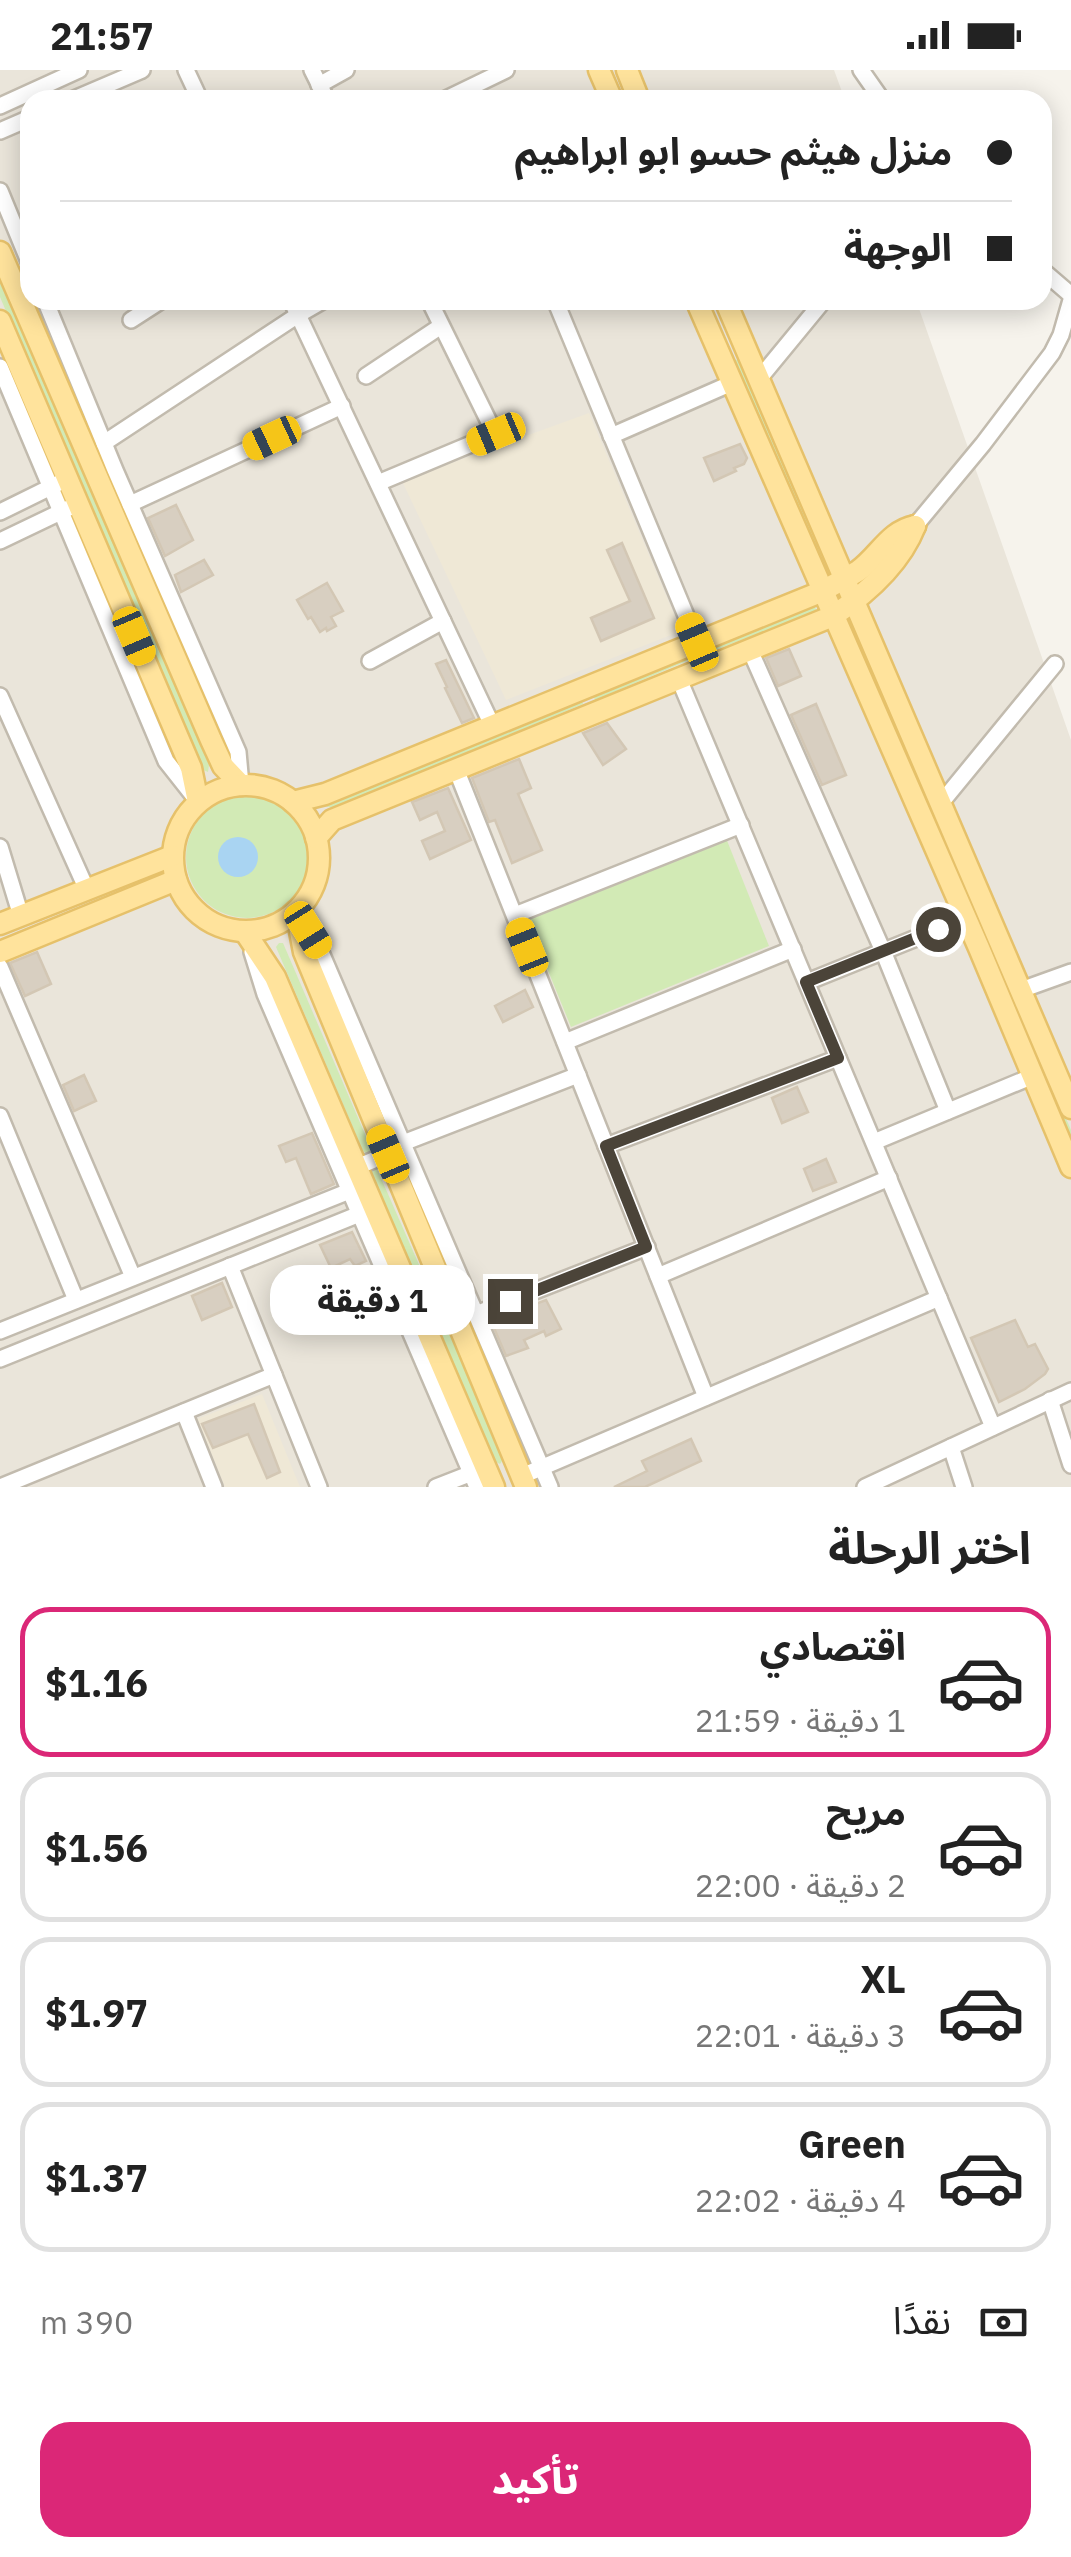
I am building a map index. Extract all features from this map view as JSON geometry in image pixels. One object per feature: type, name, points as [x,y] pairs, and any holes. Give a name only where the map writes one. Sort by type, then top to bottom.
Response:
[{"type":"main road","points":[[0,252],[20,298]]},
{"type":"main road","points":[[25,310],[211,740],[224,766],[241,784]]},
{"type":"main road","points":[[700,310],[1071,1167]]},
{"type":"main road","points":[[729,310],[1071,1108]]},
{"type":"main road","points":[[0,321],[69,508],[191,768],[198,802]]},
{"type":"main road","points":[[720,354],[744,343]]},
{"type":"main road","points":[[293,802],[326,794],[822,591],[861,569],[904,528],[915,526]]},
{"type":"main road","points":[[316,838],[332,820],[834,616],[867,592],[896,558],[915,526]]},
{"type":"main road","points":[[585,687],[594,713]]},
{"type":"main road","points":[[241,784],[260,786],[293,802],[308,818],[319,858],[316,878],[296,911],[280,923],[245,932],[210,922],[195,911],[176,880],[172,856],[184,817],[198,802],[225,787],[241,784]]},
{"type":"main road","points":[[0,924],[172,856]]},
{"type":"main road","points":[[0,952],[176,880]]},
{"type":"main road","points":[[296,911],[304,952],[395,1149],[522,1476]]},
{"type":"main road","points":[[245,932],[276,977],[367,1211],[484,1478]]},
{"type":"street","points":[[35,90],[79,70]]},
{"type":"street","points":[[95,90],[142,70]]},
{"type":"street","points":[[320,85],[346,70]]},
{"type":"street","points":[[465,90],[506,70]]},
{"type":"street","points":[[0,191],[20,240]]},
{"type":"street","points":[[915,526],[1052,353],[1071,298],[1052,280]]},
{"type":"street","points":[[49,310],[238,752],[241,784]]},
{"type":"street","points":[[131,320],[146,310]]},
{"type":"street","points":[[104,442],[290,310]]},
{"type":"street","points":[[295,310],[492,725]]},
{"type":"street","points":[[378,483],[496,434],[434,310]]},
{"type":"street","points":[[559,310],[697,642]]},
{"type":"street","points":[[759,380],[816,310]]},
{"type":"street","points":[[366,376],[442,326]]},
{"type":"street","points":[[0,367],[18,410],[59,483],[0,512]]},
{"type":"street","points":[[611,436],[732,383]]},
{"type":"street","points":[[130,504],[342,406]]},
{"type":"street","points":[[0,416],[18,410]]},
{"type":"street","points":[[0,541],[69,508]]},
{"type":"street","points":[[370,660],[443,621]]},
{"type":"street","points":[[750,650],[883,952],[948,1112]]},
{"type":"street","points":[[940,803],[1054,664]]},
{"type":"street","points":[[679,678],[993,1427]]},
{"type":"street","points":[[0,696],[87,890]]},
{"type":"street","points":[[456,769],[706,1397]]},
{"type":"street","points":[[514,915],[741,825]]},
{"type":"street","points":[[0,847],[21,916]]},
{"type":"street","points":[[806,982],[966,918]]},
{"type":"street","points":[[565,1042],[793,949]]},
{"type":"street","points":[[0,967],[133,1278]]},
{"type":"street","points":[[1020,990],[1071,972]]},
{"type":"street","points":[[606,1146],[838,1058]]},
{"type":"street","points":[[0,1331],[357,1181],[395,1149],[578,1075]]},
{"type":"street","points":[[874,1142],[1033,1076]]},
{"type":"street","points":[[0,1116],[76,1300]]},
{"type":"street","points":[[395,1149],[476,1314],[550,1487]]},
{"type":"street","points":[[658,1276],[889,1178]]},
{"type":"street","points":[[0,1359],[367,1211]]},
{"type":"street","points":[[476,1314],[646,1247]]},
{"type":"street","points":[[230,1266],[319,1487]]},
{"type":"street","points":[[436,1487],[522,1476],[939,1298]]},
{"type":"street","points":[[0,1487],[274,1376]]},
{"type":"street","points":[[865,1487],[1071,1390]]},
{"type":"street","points":[[1050,1400],[1071,1465]]},
{"type":"street","points":[[184,1412],[214,1487]]},
{"type":"street","points":[[951,1446],[964,1487]]},
{"type":"shaded area","points":[[0,70],[834,70],[841,90],[20,90],[20,310],[920,310],[1071,740],[1071,1487],[0,1487]]},
{"type":"shaded area","points":[[589,413],[681,631],[506,700],[402,481]]},
{"type":"shaded area","points":[[262,1394],[300,1487],[225,1487],[197,1419]]},
{"type":"green space","points":[[0,273],[209,765],[208,772],[201,769],[0,297]]},
{"type":"green space","points":[[733,359],[741,361],[833,578],[826,582],[733,365]]},
{"type":"green space","points":[[813,604],[817,611],[595,700],[593,694]]},
{"type":"green space","points":[[854,634],[1071,1130],[1071,1149],[852,638]]},
{"type":"green space","points":[[580,696],[583,704],[333,808],[325,806],[333,799]]},
{"type":"green space","points":[[247,796],[270,801],[290,814],[303,834],[308,857],[303,880],[290,900],[270,913],[247,918],[224,913],[204,900],[191,880],[186,857],[191,834],[204,814],[224,801]]},
{"type":"green space","points":[[726,838],[769,946],[571,1027],[527,919]]},
{"type":"green space","points":[[283,943],[371,1148],[366,1154],[276,947]]},
{"type":"green space","points":[[374,1168],[504,1458],[500,1464],[371,1172]]},
{"type":"water","points":[[238,837],[252,843],[258,857],[252,871],[238,877],[224,871],[218,857],[224,843]]},
{"type":"building","points":[[740,444],[747,458],[744,464],[714,481],[704,458]]},
{"type":"building","points":[[176,505],[193,540],[165,556],[148,518]]},
{"type":"building","points":[[622,543],[654,618],[601,641],[591,618],[630,601],[607,550]]},
{"type":"building","points":[[204,560],[213,575],[181,592],[175,575]]},
{"type":"building","points":[[327,583],[343,611],[331,617],[336,626],[320,632],[297,600]]},
{"type":"building","points":[[789,649],[801,676],[778,686],[766,658]]},
{"type":"building","points":[[446,660],[474,718],[462,723],[436,664]]},
{"type":"building","points":[[816,704],[846,775],[822,785],[791,715]]},
{"type":"building","points":[[607,723],[626,749],[603,765],[583,733]]},
{"type":"building","points":[[519,759],[531,788],[518,794],[542,850],[512,863],[495,820],[489,822],[472,778]]},
{"type":"building","points":[[448,788],[471,840],[430,859],[422,841],[445,831],[437,812],[420,820],[412,802]]},
{"type":"building","points":[[37,952],[51,984],[25,996],[10,963]]},
{"type":"building","points":[[525,990],[533,1007],[503,1022],[495,1006]]},
{"type":"building","points":[[84,1075],[96,1101],[74,1111],[63,1085]]},
{"type":"building","points":[[797,1087],[808,1112],[782,1123],[772,1098]]},
{"type":"building","points":[[312,1133],[334,1184],[311,1194],[296,1158],[286,1162],[279,1146]]},
{"type":"building","points":[[826,1159],[836,1182],[813,1191],[804,1169]]},
{"type":"building","points":[[352,1232],[366,1261],[355,1266],[350,1259],[331,1268],[320,1245]]},
{"type":"building","points":[[222,1283],[232,1307],[202,1320],[192,1296]]},
{"type":"building","points":[[546,1300],[561,1329],[524,1340],[528,1348],[506,1356],[491,1321]]},
{"type":"building","points":[[1015,1320],[1028,1347],[1035,1344],[1048,1369],[1025,1389],[999,1402],[971,1338]]},
{"type":"building","points":[[254,1404],[280,1472],[267,1478],[248,1434],[213,1448],[202,1424]]},
{"type":"building","points":[[691,1439],[701,1461],[645,1487],[614,1487],[647,1471],[642,1461]]},
{"type":"route","points":[[510,1301],[646,1247],[606,1146],[838,1058],[806,982],[938,929]]}]
